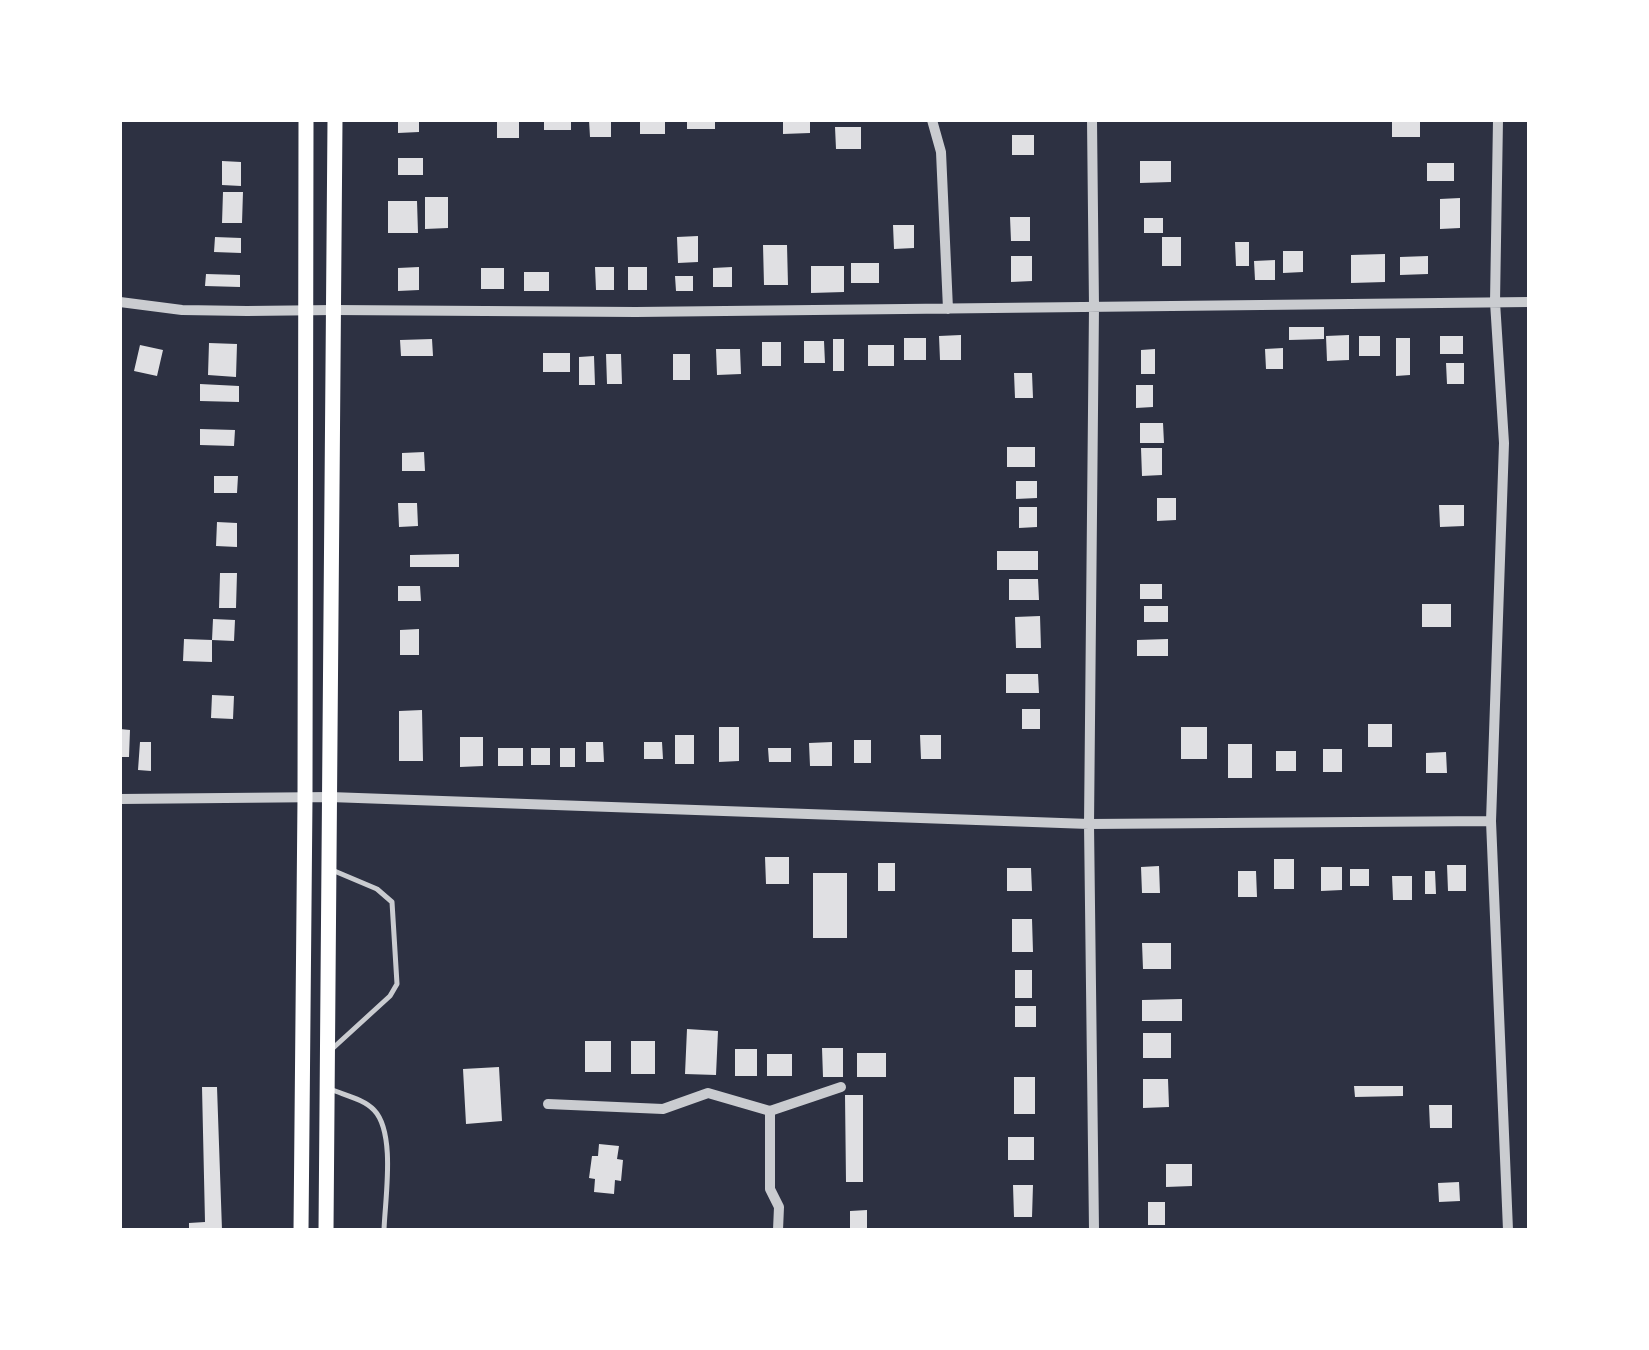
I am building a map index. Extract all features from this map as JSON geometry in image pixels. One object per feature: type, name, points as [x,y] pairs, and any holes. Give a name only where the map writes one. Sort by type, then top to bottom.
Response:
[{"type":"main road","points":[[300,1230],[306,120]]},
{"type":"main road","points":[[326,1230],[335,120]]},
{"type":"street","points":[[932,120],[942,152],[948,308]]},
{"type":"street","points":[[1092,120],[1089,824],[1094,1230]]},
{"type":"street","points":[[1498,120],[1495,302],[1504,443],[1491,821],[1508,1230]]},
{"type":"street","points":[[120,302],[182,310],[636,312],[1529,302]]},
{"type":"street","points":[[120,799],[330,797],[1089,824],[1491,821]]},
{"type":"street","points":[[548,1104],[662,1110],[708,1092],[770,1111],[841,1087]]},
{"type":"street","points":[[770,1111],[770,1188],[779,1207],[778,1230]]},
{"type":"lane","points":[[326,1055],[390,996],[397,984],[392,902],[377,889],[330,869]]},
{"type":"lane","points":[[326,1088],[368,1105],[384,1125],[384,1230]]},
{"type":"building","points":[[398,120],[419,120],[419,132],[398,133]]},
{"type":"building","points":[[497,120],[519,120],[519,138],[497,138]]},
{"type":"building","points":[[544,120],[571,120],[571,130],[544,130]]},
{"type":"building","points":[[589,120],[611,120],[611,137],[590,137]]},
{"type":"building","points":[[640,120],[665,120],[665,134],[640,134]]},
{"type":"building","points":[[687,120],[715,120],[715,129],[687,129]]},
{"type":"building","points":[[783,120],[810,120],[810,133],[783,134]]},
{"type":"building","points":[[1392,120],[1420,120],[1420,137],[1392,137]]},
{"type":"building","points":[[835,127],[861,127],[861,149],[836,149]]},
{"type":"building","points":[[1012,135],[1034,135],[1034,155],[1012,155]]},
{"type":"building","points":[[398,158],[423,158],[423,175],[398,175]]},
{"type":"building","points":[[222,161],[241,162],[241,186],[222,185]]},
{"type":"building","points":[[1140,161],[1171,161],[1171,182],[1140,183]]},
{"type":"building","points":[[1427,163],[1454,163],[1454,181],[1427,181]]},
{"type":"building","points":[[223,192],[243,192],[242,223],[222,223]]},
{"type":"building","points":[[425,197],[448,197],[448,228],[425,229]]},
{"type":"building","points":[[1460,198],[1460,228],[1440,229],[1440,199]]},
{"type":"building","points":[[388,201],[417,201],[418,233],[388,233]]},
{"type":"building","points":[[1010,217],[1030,217],[1030,241],[1011,241]]},
{"type":"building","points":[[1144,218],[1163,218],[1163,233],[1144,233]]},
{"type":"building","points":[[893,225],[914,225],[914,248],[894,249]]},
{"type":"building","points":[[698,236],[698,262],[678,263],[677,237]]},
{"type":"building","points":[[215,237],[241,238],[241,253],[214,252]]},
{"type":"building","points":[[1162,237],[1181,237],[1181,266],[1162,266]]},
{"type":"building","points":[[1235,242],[1249,242],[1249,266],[1236,266]]},
{"type":"building","points":[[763,245],[787,245],[788,285],[764,285]]},
{"type":"building","points":[[1283,251],[1303,251],[1303,272],[1283,273]]},
{"type":"building","points":[[1385,254],[1385,282],[1351,283],[1351,255]]},
{"type":"building","points":[[1011,256],[1032,256],[1032,281],[1011,282]]},
{"type":"building","points":[[1428,256],[1428,274],[1400,275],[1400,257]]},
{"type":"building","points":[[1275,260],[1275,280],[1255,280],[1254,261]]},
{"type":"building","points":[[851,263],[879,263],[879,283],[851,283]]},
{"type":"building","points":[[811,266],[844,266],[844,292],[811,293]]},
{"type":"building","points":[[419,267],[419,290],[398,291],[398,268]]},
{"type":"building","points":[[595,267],[614,267],[614,290],[596,290]]},
{"type":"building","points":[[628,267],[647,267],[647,290],[628,290]]},
{"type":"building","points":[[732,267],[732,287],[713,287],[713,268]]},
{"type":"building","points":[[481,268],[504,268],[504,289],[481,289]]},
{"type":"building","points":[[524,272],[549,272],[549,291],[524,291]]},
{"type":"building","points":[[206,274],[240,275],[240,287],[205,286]]},
{"type":"building","points":[[675,276],[693,276],[693,291],[676,291]]},
{"type":"building","points":[[1289,327],[1324,327],[1324,339],[1289,340]]},
{"type":"building","points":[[961,335],[961,360],[940,360],[939,336]]},
{"type":"building","points":[[1349,335],[1349,360],[1327,361],[1326,336]]},
{"type":"building","points":[[1359,336],[1380,336],[1380,356],[1359,356]]},
{"type":"building","points":[[1440,336],[1463,336],[1463,354],[1440,354]]},
{"type":"building","points":[[904,338],[926,338],[926,360],[904,360]]},
{"type":"building","points":[[1396,338],[1410,338],[1410,375],[1396,376]]},
{"type":"building","points":[[432,339],[433,356],[401,356],[400,340]]},
{"type":"building","points":[[833,339],[844,339],[844,371],[833,371]]},
{"type":"building","points":[[804,341],[824,341],[825,363],[804,363]]},
{"type":"building","points":[[762,342],[781,342],[781,366],[762,366]]},
{"type":"building","points":[[209,343],[237,344],[236,377],[208,375]]},
{"type":"building","points":[[140,345],[163,350],[157,376],[134,371]]},
{"type":"building","points":[[868,345],[894,345],[894,366],[868,366]]},
{"type":"building","points":[[1283,348],[1283,369],[1266,369],[1265,349]]},
{"type":"building","points":[[716,349],[740,349],[741,374],[717,375]]},
{"type":"building","points":[[1155,349],[1155,374],[1141,374],[1141,350]]},
{"type":"building","points":[[543,353],[570,353],[570,372],[543,372]]},
{"type":"building","points":[[606,354],[621,354],[622,384],[607,384]]},
{"type":"building","points":[[673,354],[690,354],[690,380],[673,380]]},
{"type":"building","points":[[594,356],[595,385],[579,385],[579,357]]},
{"type":"building","points":[[1446,363],[1464,363],[1464,384],[1447,384]]},
{"type":"building","points":[[1014,373],[1032,373],[1033,398],[1015,398]]},
{"type":"building","points":[[200,384],[239,386],[239,402],[200,401]]},
{"type":"building","points":[[1136,385],[1153,385],[1153,407],[1136,408]]},
{"type":"building","points":[[1140,423],[1163,423],[1164,443],[1140,443]]},
{"type":"building","points":[[200,429],[235,430],[234,446],[200,445]]},
{"type":"building","points":[[1007,447],[1035,447],[1035,467],[1007,467]]},
{"type":"building","points":[[1141,448],[1162,448],[1162,475],[1142,476]]},
{"type":"building","points":[[424,452],[425,471],[402,471],[402,453]]},
{"type":"building","points":[[214,476],[238,476],[237,493],[214,493]]},
{"type":"building","points":[[1016,481],[1037,481],[1037,498],[1016,499]]},
{"type":"building","points":[[1157,498],[1176,498],[1176,520],[1157,521]]},
{"type":"building","points":[[398,503],[417,503],[418,526],[399,527]]},
{"type":"building","points":[[1439,505],[1464,505],[1464,526],[1440,527]]},
{"type":"building","points":[[1019,507],[1037,507],[1037,527],[1019,528]]},
{"type":"building","points":[[217,522],[237,523],[237,547],[216,546]]},
{"type":"building","points":[[997,551],[1038,551],[1038,570],[997,570]]},
{"type":"building","points":[[459,554],[459,567],[410,567],[410,555]]},
{"type":"building","points":[[220,573],[237,573],[236,608],[219,608]]},
{"type":"building","points":[[1009,579],[1038,579],[1039,600],[1009,600]]},
{"type":"building","points":[[1140,584],[1162,584],[1162,599],[1140,599]]},
{"type":"building","points":[[398,586],[420,586],[421,601],[398,601]]},
{"type":"building","points":[[1422,604],[1451,604],[1451,627],[1422,627]]},
{"type":"building","points":[[1144,606],[1168,606],[1168,622],[1144,622]]},
{"type":"building","points":[[1040,616],[1041,648],[1016,648],[1015,617]]},
{"type":"building","points":[[213,619],[235,620],[234,641],[212,640]]},
{"type":"building","points":[[419,629],[419,655],[400,655],[400,630]]},
{"type":"building","points":[[184,639],[212,640],[212,662],[183,661]]},
{"type":"building","points":[[1168,639],[1168,656],[1137,656],[1137,640]]},
{"type":"building","points":[[1006,674],[1038,674],[1039,693],[1006,693]]},
{"type":"building","points":[[212,695],[234,696],[233,719],[211,718]]},
{"type":"building","points":[[1022,709],[1040,709],[1040,729],[1022,729]]},
{"type":"building","points":[[422,710],[423,761],[399,761],[399,711]]},
{"type":"building","points":[[1368,724],[1392,724],[1392,747],[1368,747]]},
{"type":"building","points":[[719,727],[739,727],[739,761],[719,762]]},
{"type":"building","points":[[1181,727],[1207,727],[1207,759],[1181,759]]},
{"type":"building","points":[[120,729],[130,730],[129,757],[120,757]]},
{"type":"building","points":[[675,735],[694,735],[694,764],[675,764]]},
{"type":"building","points":[[920,735],[941,735],[941,759],[921,759]]},
{"type":"building","points":[[460,737],[483,737],[483,766],[460,767]]},
{"type":"building","points":[[854,740],[871,740],[871,763],[854,763]]},
{"type":"building","points":[[140,742],[151,742],[151,771],[138,770]]},
{"type":"building","points":[[586,742],[603,742],[604,762],[586,762]]},
{"type":"building","points":[[644,742],[662,742],[663,759],[644,759]]},
{"type":"building","points":[[832,742],[832,766],[810,766],[809,743]]},
{"type":"building","points":[[1228,744],[1252,744],[1252,778],[1228,778]]},
{"type":"building","points":[[498,748],[523,748],[523,766],[498,766]]},
{"type":"building","points":[[531,748],[550,748],[550,765],[531,765]]},
{"type":"building","points":[[560,748],[575,748],[575,767],[560,767]]},
{"type":"building","points":[[768,748],[791,748],[791,762],[769,762]]},
{"type":"building","points":[[1323,749],[1342,749],[1342,772],[1323,772]]},
{"type":"building","points":[[1276,751],[1296,751],[1296,771],[1276,771]]},
{"type":"building","points":[[1446,752],[1447,773],[1426,773],[1426,753]]},
{"type":"building","points":[[765,857],[789,857],[789,884],[766,884]]},
{"type":"building","points":[[1274,859],[1294,859],[1294,889],[1274,889]]},
{"type":"building","points":[[878,863],[895,863],[895,891],[878,891]]},
{"type":"building","points":[[1447,865],[1466,865],[1466,891],[1448,891]]},
{"type":"building","points":[[1159,866],[1160,893],[1142,893],[1141,867]]},
{"type":"building","points":[[1321,867],[1342,867],[1342,890],[1321,891]]},
{"type":"building","points":[[1007,868],[1031,868],[1032,891],[1007,891]]},
{"type":"building","points":[[1350,869],[1369,869],[1369,886],[1350,886]]},
{"type":"building","points":[[1238,871],[1256,871],[1257,897],[1238,897]]},
{"type":"building","points":[[1425,871],[1435,871],[1436,894],[1425,894]]},
{"type":"building","points":[[813,873],[847,873],[847,938],[813,938]]},
{"type":"building","points":[[1392,876],[1412,876],[1412,900],[1393,900]]},
{"type":"building","points":[[1012,919],[1032,919],[1033,952],[1012,952]]},
{"type":"building","points":[[1142,943],[1171,943],[1171,969],[1143,969]]},
{"type":"building","points":[[1015,970],[1032,970],[1032,998],[1015,998]]},
{"type":"building","points":[[1182,999],[1182,1021],[1142,1021],[1142,1000]]},
{"type":"building","points":[[1015,1006],[1036,1006],[1036,1027],[1015,1027]]},
{"type":"building","points":[[687,1029],[718,1031],[716,1075],[685,1074]]},
{"type":"building","points":[[1143,1033],[1171,1033],[1171,1058],[1143,1058]]},
{"type":"building","points":[[585,1041],[611,1041],[611,1072],[585,1072]]},
{"type":"building","points":[[631,1041],[655,1041],[655,1074],[631,1074]]},
{"type":"building","points":[[822,1048],[843,1048],[843,1077],[823,1077]]},
{"type":"building","points":[[735,1049],[757,1049],[757,1076],[735,1076]]},
{"type":"building","points":[[857,1053],[886,1053],[886,1077],[857,1077]]},
{"type":"building","points":[[767,1054],[792,1054],[792,1076],[767,1076]]},
{"type":"building","points":[[499,1067],[502,1121],[466,1124],[463,1069]]},
{"type":"building","points":[[1014,1077],[1035,1077],[1035,1114],[1014,1114]]},
{"type":"building","points":[[1143,1079],[1168,1079],[1169,1107],[1143,1108]]},
{"type":"building","points":[[1354,1086],[1403,1086],[1403,1096],[1355,1097]]},
{"type":"building","points":[[202,1087],[217,1087],[222,1230],[189,1230],[189,1223],[205,1222]]},
{"type":"building","points":[[845,1095],[863,1095],[863,1182],[846,1182]]},
{"type":"building","points":[[1429,1105],[1452,1105],[1452,1128],[1430,1128]]},
{"type":"building","points":[[1008,1137],[1034,1137],[1034,1160],[1008,1160]]},
{"type":"building","points":[[599,1144],[619,1146],[617,1159],[623,1160],[621,1181],[615,1180],[614,1194],[594,1192],[595,1179],[589,1178],[592,1156],[598,1156]]},
{"type":"building","points":[[1166,1164],[1192,1164],[1192,1186],[1166,1187]]},
{"type":"building","points":[[1459,1182],[1460,1201],[1439,1202],[1438,1183]]},
{"type":"building","points":[[1013,1185],[1033,1185],[1032,1217],[1014,1217]]},
{"type":"building","points":[[1148,1202],[1165,1202],[1165,1225],[1148,1225]]},
{"type":"building","points":[[867,1210],[867,1230],[850,1230],[850,1211]]}]
